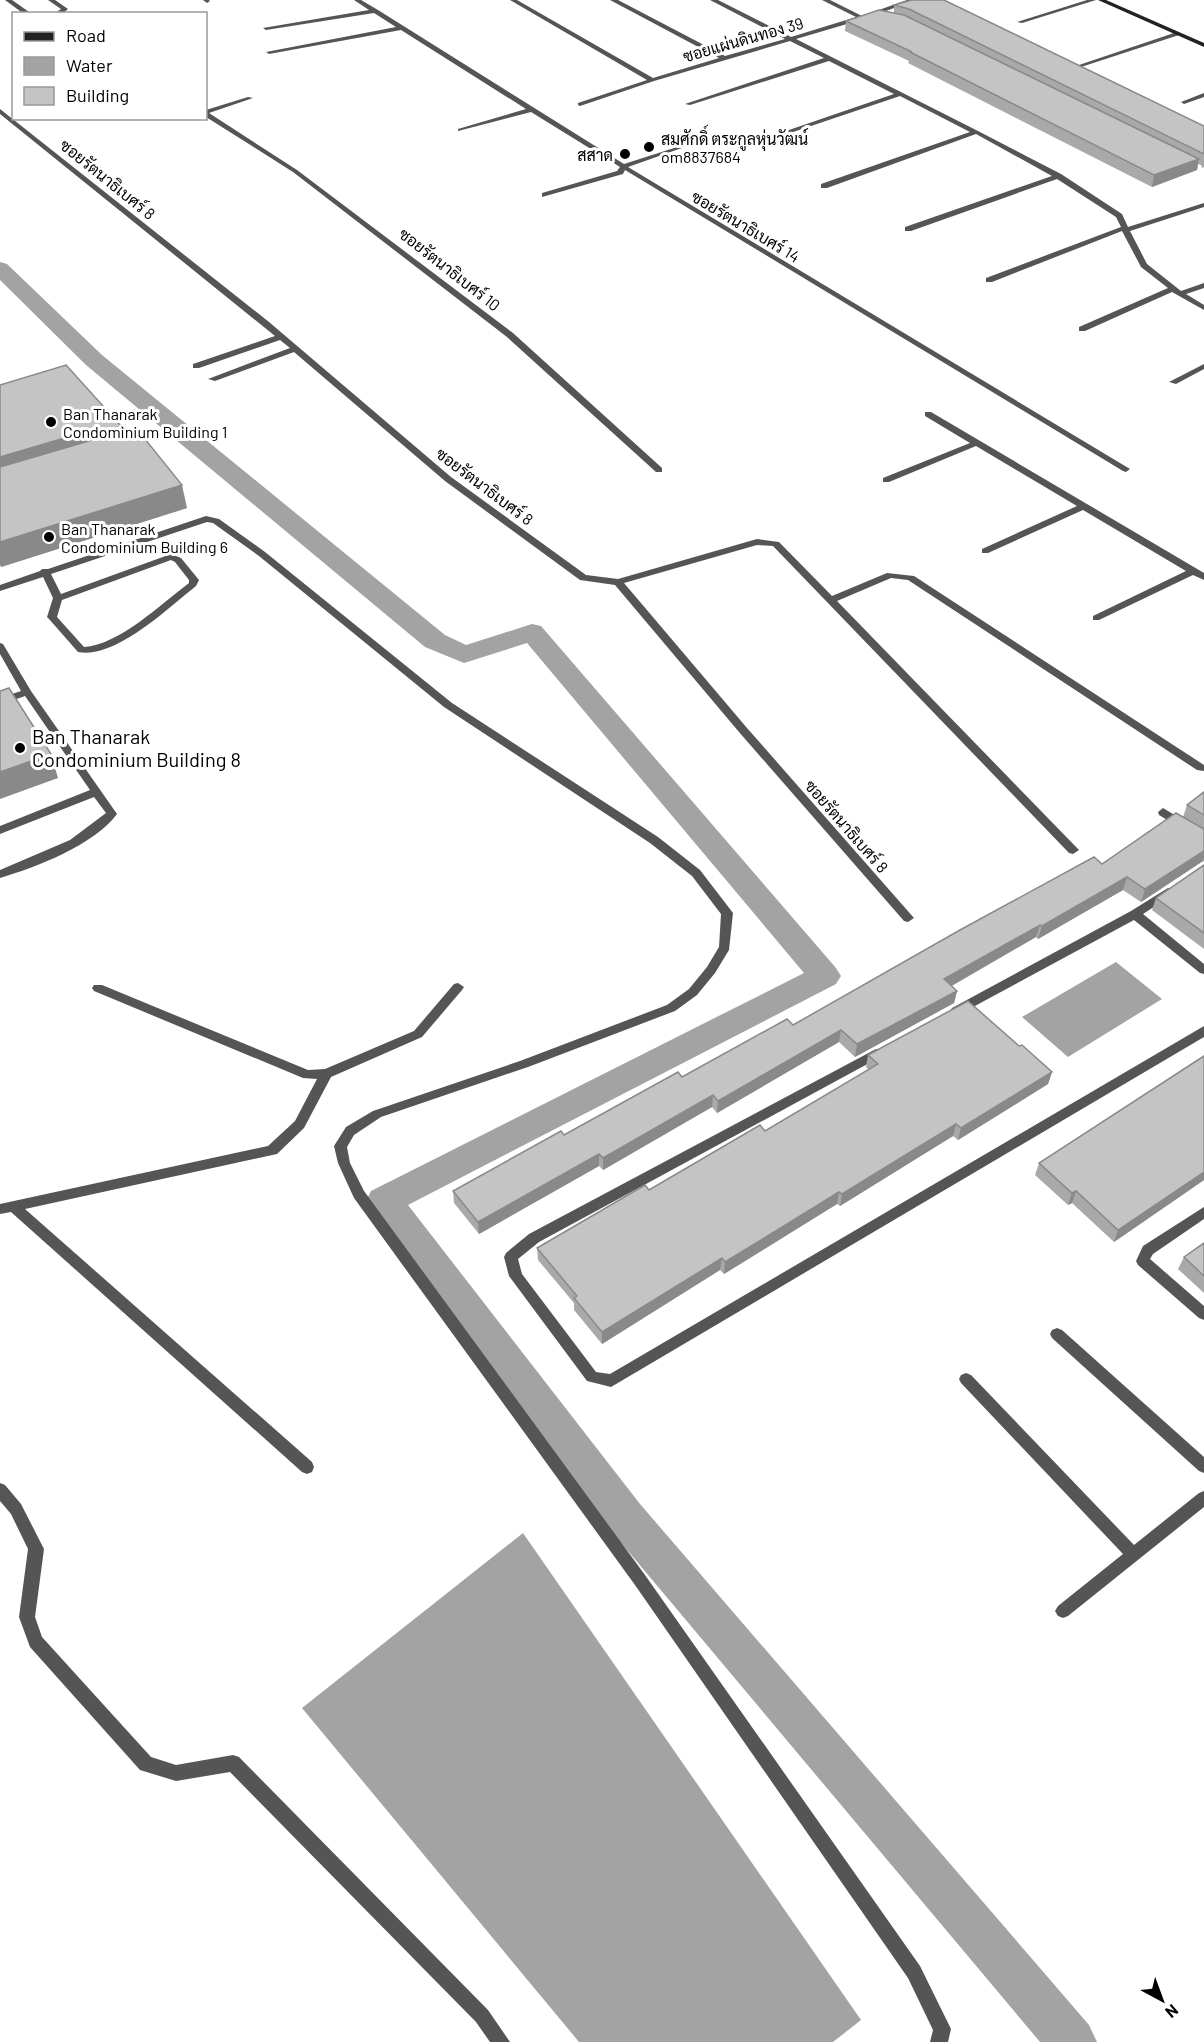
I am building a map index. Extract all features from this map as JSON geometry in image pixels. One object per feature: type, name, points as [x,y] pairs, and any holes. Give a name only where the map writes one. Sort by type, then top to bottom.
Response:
[{"type":"street","points":[[8,0],[26,12]]},
{"type":"street","points":[[51,0],[65,10],[61,12]]},
{"type":"street","name":"ซอยรัตนาธิเบศร์ 14","points":[[357,0],[691,209],[1126,469]]},
{"type":"street","points":[[613,0],[725,58]]},
{"type":"street","points":[[712,0],[976,132],[1058,176],[1119,216],[1144,265],[1177,291],[1204,308]]},
{"type":"street","points":[[825,0],[862,18]]},
{"type":"street","name":"ซอยแผ่นดินทอง 39","points":[[580,104],[725,58],[871,15],[897,10],[913,0]]},
{"type":"street","points":[[1020,22],[1093,0]]},
{"type":"street","points":[[1101,0],[1204,45]]},
{"type":"street","points":[[517,1],[652,80]]},
{"type":"street","points":[[266,28],[376,11]]},
{"type":"street","points":[[871,15],[886,18]]},
{"type":"street","points":[[269,52],[403,28]]},
{"type":"street","points":[[1080,66],[1177,34]]},
{"type":"street","points":[[688,104],[828,58]]},
{"type":"street","points":[[747,146],[900,94]]},
{"type":"street","points":[[1184,102],[1204,95]]},
{"type":"street","points":[[207,113],[250,98]]},
{"type":"street","points":[[460,130],[533,109]]},
{"type":"street","name":"ซอยรัตนาธิเบศร์ 8","points":[[0,111],[281,337],[448,479],[583,578],[618,582],[743,730],[908,918]]},
{"type":"street","name":"ซอยรัตนาธิเบศร์ 10","points":[[207,114],[295,171],[510,335],[659,470]]},
{"type":"street","points":[[824,186],[976,132]]},
{"type":"street","points":[[544,195],[620,172],[624,166],[694,142]]},
{"type":"street","points":[[908,230],[1058,176]]},
{"type":"street","points":[[989,280],[1124,229],[1204,205]]},
{"type":"street","points":[[1082,329],[1177,291],[1204,285]]},
{"type":"street","points":[[196,366],[281,337]]},
{"type":"street","points":[[213,379],[295,349]]},
{"type":"street","points":[[1173,382],[1204,366]]},
{"type":"street","points":[[928,414],[1204,578]]},
{"type":"street","points":[[886,480],[977,443]]},
{"type":"street","points":[[985,550],[1084,506]]},
{"type":"street","points":[[0,588],[45,571],[206,519],[216,521],[262,554],[448,705],[654,840],[696,873],[727,913],[725,947],[711,970],[693,992],[671,1008],[524,1064],[377,1114],[350,1131],[340,1146],[344,1163],[359,1194],[640,1580],[914,1972],[942,2029],[939,2042]]},
{"type":"street","points":[[618,582],[757,542],[776,544],[1073,850]]},
{"type":"street","points":[[45,571],[58,598],[51,617],[81,650],[97,650],[120,638],[193,584],[194,580],[178,560],[171,557],[58,598]]},
{"type":"street","points":[[1096,618],[1193,571]]},
{"type":"street","points":[[832,600],[890,575],[911,578],[1201,768]]},
{"type":"street","points":[[0,646],[27,692],[112,814],[97,830],[66,848],[0,873]]},
{"type":"street","points":[[0,702],[27,692]]},
{"type":"street","points":[[0,830],[96,792]]},
{"type":"street","points":[[1163,812],[1204,838]]},
{"type":"street","points":[[945,1017],[1136,914],[1175,887]]},
{"type":"street","points":[[1136,914],[1204,970]]},
{"type":"street","points":[[98,988],[307,1075],[326,1074],[418,1034],[458,987]]},
{"type":"street","points":[[893,1045],[534,1238],[511,1257],[516,1276],[592,1377],[611,1381],[1204,1031]]},
{"type":"street","points":[[7,1208],[272,1150],[290,1137],[307,1118],[326,1074]]},
{"type":"street","points":[[7,1208],[307,1467]]},
{"type":"street","points":[[1204,1212],[1148,1250],[1143,1261],[1204,1314]]},
{"type":"street","points":[[1057,1334],[1204,1466]]},
{"type":"street","points":[[966,1379],[1134,1554]]},
{"type":"street","points":[[0,1490],[16,1509],[36,1549],[27,1617],[36,1642],[146,1764],[176,1773],[233,1763],[482,2016],[501,2042]]},
{"type":"street","points":[[1063,1611],[1204,1498]]},
{"type":"water","points":[[1116,962],[1162,999],[1068,1057],[1022,1017]]},
{"type":"water","points":[[523,1533],[861,2020],[833,2042],[579,2042],[302,1708]]},
{"type":"building","points":[[912,0],[944,0],[1204,126],[1204,154],[909,9],[894,5]]},
{"type":"building","points":[[879,10],[904,15],[1199,159],[1154,175],[846,21]]},
{"type":"building","points":[[66,365],[131,437],[141,434],[182,485],[0,542],[0,467],[102,437],[105,432],[98,428],[0,457],[0,385]]},
{"type":"building","points":[[9,688],[51,754],[0,772],[0,691]]},
{"type":"building","points":[[1204,792],[1204,815],[1187,805]]},
{"type":"building","points":[[1176,813],[1204,829],[1204,851],[1145,889],[1127,877],[1042,926],[1040,925],[944,979],[957,991],[857,1044],[841,1030],[718,1101],[713,1095],[603,1158],[599,1154],[478,1222],[453,1191],[561,1131],[564,1135],[678,1072],[682,1077],[787,1019],[793,1025],[1094,857],[1102,864]]},
{"type":"building","points":[[1204,865],[1204,933],[1156,898]]},
{"type":"building","points":[[968,1001],[1052,1072],[961,1128],[956,1124],[725,1262],[722,1258],[602,1332],[574,1298],[577,1296],[537,1248],[645,1185],[649,1190],[760,1125],[765,1131],[878,1064],[868,1055]]},
{"type":"building","points":[[1204,1056],[1204,1172],[1118,1230],[1076,1191],[1072,1193],[1039,1163]]},
{"type":"building","points":[[1204,1243],[1204,1276],[1184,1257]]},
{"type":"waterway","points":[[0,268],[94,360],[435,641],[464,655],[532,632],[825,976],[384,1201],[626,1518],[1072,2042]]},
{"type":"place","name":"สมศักดิ์ ตระกูลหุ่นวัฒน์ om8837684","points":[[649,147]]},
{"type":"place","name":"สสาด","points":[[625,154]]},
{"type":"place","name":"Ban Thanarak Condominium Building 1","points":[[51,422]]},
{"type":"place","name":"Ban Thanarak Condominium Building 6","points":[[49,537]]},
{"type":"place","name":"Ban Thanarak Condominium Building 8","points":[[20,748]]}]
